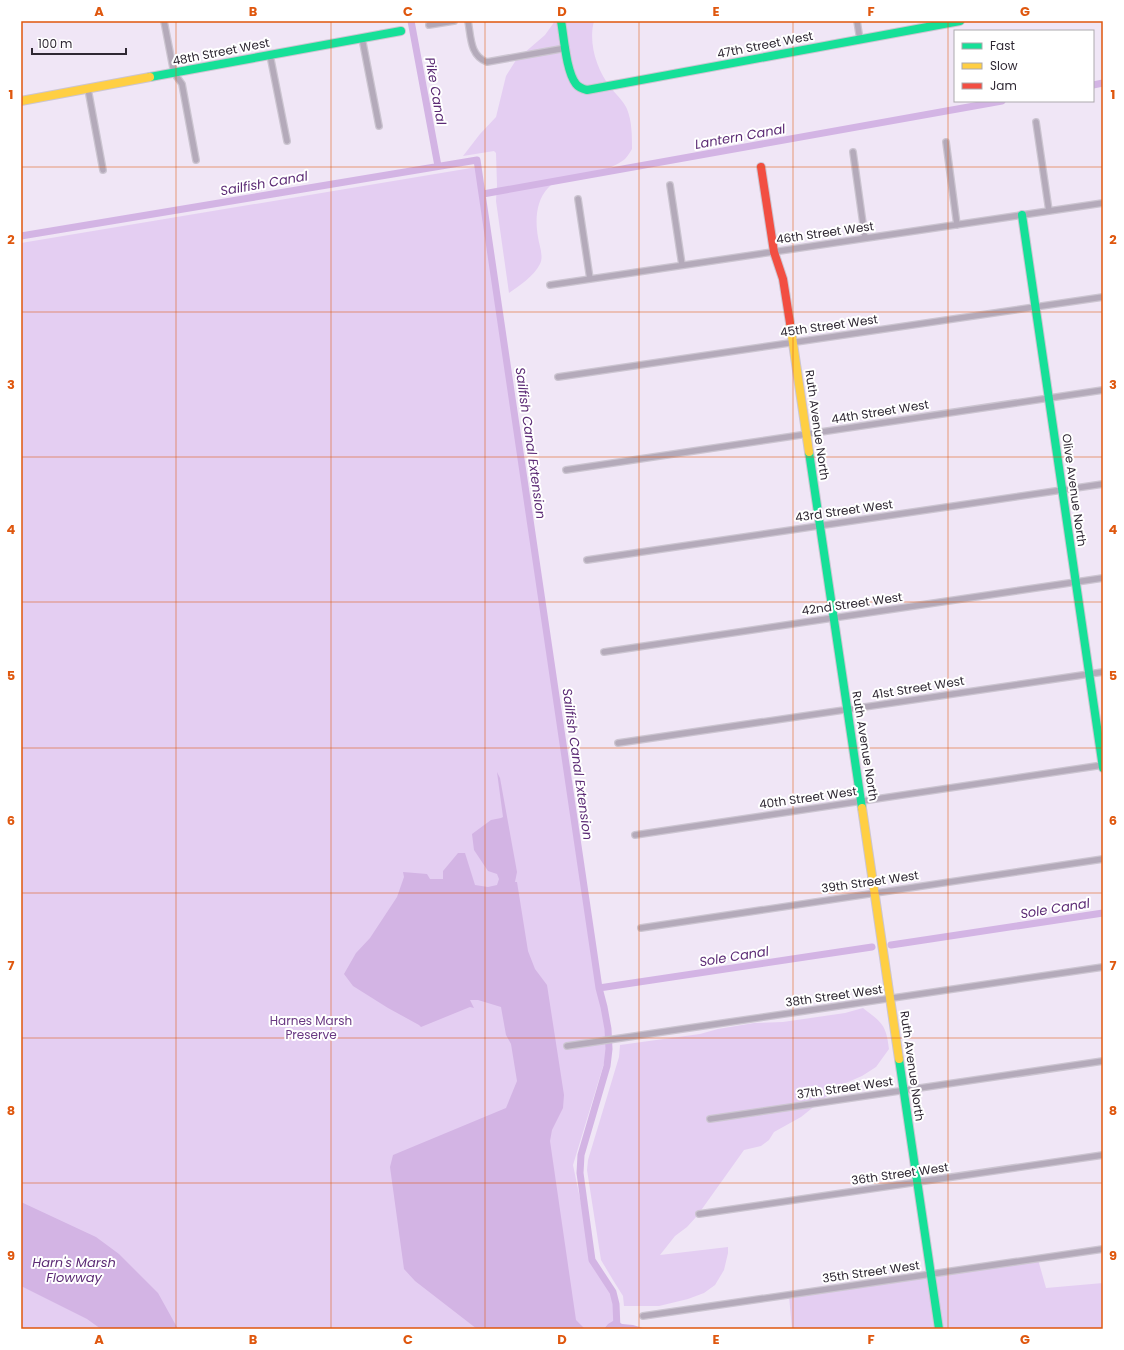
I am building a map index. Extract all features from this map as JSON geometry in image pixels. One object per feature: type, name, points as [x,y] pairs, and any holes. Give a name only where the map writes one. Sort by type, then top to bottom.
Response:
[{"type":"street","points":[[164,21],[174,73],[182,84],[196,160]]},
{"type":"street","points":[[429,26],[454,21]]},
{"type":"street","points":[[468,21],[476,55],[481,60],[488,62],[566,48],[561,21]]},
{"type":"street","points":[[856,21],[860,40]]},
{"type":"street","name":"47th Street West","points":[[566,48],[571,74],[575,84],[580,88],[587,90],[960,21]]},
{"type":"street","name":"48th Street West","points":[[21,101],[401,31]]},
{"type":"street","points":[[362,38],[379,126]]},
{"type":"street","points":[[270,55],[287,141]]},
{"type":"street","points":[[88,89],[104,170]]},
{"type":"street","points":[[1036,122],[1049,211]]},
{"type":"street","points":[[946,142],[957,225]]},
{"type":"street","points":[[853,152],[865,238]]},
{"type":"street","name":"Ruth Avenue North","points":[[762,168],[774,252],[784,279],[819,526],[939,1329]]},
{"type":"street","points":[[670,185],[682,265]]},
{"type":"street","points":[[578,199],[590,279]]},
{"type":"street","name":"46th Street West","points":[[550,285],[1103,203]]},
{"type":"street","name":"Olive Avenue North","points":[[1022,215],[1103,766]]},
{"type":"street","name":"45th Street West","points":[[558,377],[1103,297]]},
{"type":"street","name":"44th Street West","points":[[566,470],[1103,390]]},
{"type":"street","name":"43rd Street West","points":[[587,560],[1103,484]]},
{"type":"street","name":"42nd Street West","points":[[604,652],[1103,578]]},
{"type":"street","name":"41st Street West","points":[[618,743],[1103,672]]},
{"type":"street","name":"40th Street West","points":[[635,835],[1103,766]]},
{"type":"street","name":"39th Street West","points":[[641,928],[1103,859]]},
{"type":"street","name":"38th Street West","points":[[567,1046],[1103,967]]},
{"type":"street","name":"37th Street West","points":[[710,1119],[1103,1061]]},
{"type":"street","name":"36th Street West","points":[[699,1214],[1103,1155]]},
{"type":"street","name":"35th Street West","points":[[643,1316],[1103,1249]]},
{"type":"green space","points":[[555,21],[594,21],[592,38],[595,56],[605,80],[622,101],[629,114],[632,134],[632,149],[625,159],[614,166],[586,176],[556,182],[550,185],[541,199],[537,211],[537,231],[541,254],[540,264],[530,277],[509,293],[496,201],[496,153],[494,151],[463,156],[480,134],[496,117],[506,76],[516,60],[545,35]]},
{"type":"green space","name":"Harnes Marsh Preserve","points":[[477,167],[608,1050],[573,1165],[593,1261],[613,1298],[617,1329],[21,1329],[21,243]]},
{"type":"green space","points":[[863,1008],[879,1021],[884,1029],[888,1041],[889,1049],[876,1067],[862,1076],[841,1085],[801,1117],[774,1132],[769,1140],[761,1146],[744,1150],[697,1216],[687,1227],[675,1236],[660,1255],[728,1247],[724,1270],[715,1285],[704,1293],[688,1299],[659,1306],[624,1306],[623,1296],[601,1260],[587,1170],[588,1160],[619,1057],[620,1045],[700,1034],[718,1029],[754,1023],[783,1022],[845,1013]]},
{"type":"green space","points":[[1037,1256],[1046,1288],[1103,1283],[1103,1329],[792,1329],[789,1296]]},
{"type":"water","points":[[497,772],[500,778],[517,872],[515,882],[517,882],[528,951],[535,969],[547,985],[564,1095],[563,1108],[552,1130],[550,1141],[576,1320],[585,1329],[477,1329],[415,1281],[404,1269],[390,1167],[393,1155],[506,1108],[517,1081],[511,1044],[506,1035],[501,1007],[478,1000],[470,1000],[474,1008],[470,1007],[421,1027],[353,986],[344,974],[356,953],[370,938],[397,897],[404,877],[403,872],[427,874],[430,879],[443,879],[443,871],[458,853],[465,853],[475,885],[488,887],[497,885],[499,879],[497,874],[488,871],[474,850],[472,834],[491,820],[503,817]]},
{"type":"water","name":"Harn's Marsh Flowway","points":[[21,1202],[96,1237],[119,1254],[158,1293],[178,1329],[101,1329],[87,1319],[21,1286]]},
{"type":"water","points":[[613,1321],[633,1325],[646,1329],[604,1329]]},
{"type":"waterway","name":"Pike Canal","points":[[411,21],[438,166]]},
{"type":"waterway","name":"Lantern Canal","points":[[1094,85],[1103,83]]},
{"type":"waterway","name":"Lantern Canal","points":[[483,194],[996,102]]},
{"type":"waterway","name":"Sailfish Canal Extension","points":[[21,236],[477,160],[599,988],[608,1029],[609,1049],[607,1066],[581,1155],[580,1173],[592,1260],[613,1292],[616,1304],[617,1329]]},
{"type":"waterway","name":"Sole Canal","points":[[891,945],[1103,913]]},
{"type":"waterway","name":"Sole Canal","points":[[599,988],[872,947]]},
{"type":"traffic: fast","points":[[561,21],[570,71],[576,84],[587,90],[960,21]]},
{"type":"traffic: fast","points":[[150,77],[401,31]]},
{"type":"traffic: fast","points":[[1022,215],[1103,768]]},
{"type":"traffic: fast","points":[[809,452],[862,808]]},
{"type":"traffic: fast","points":[[899,1059],[939,1329]]},
{"type":"traffic: slow","points":[[21,101],[150,77]]},
{"type":"traffic: slow","points":[[790,323],[809,452]]},
{"type":"traffic: slow","points":[[862,808],[899,1059]]},
{"type":"traffic: jam","points":[[761,167],[774,252],[783,279],[790,323]]},
{"type":"water label","name":"Sailfish Canal","points":[[264,183]]}]
